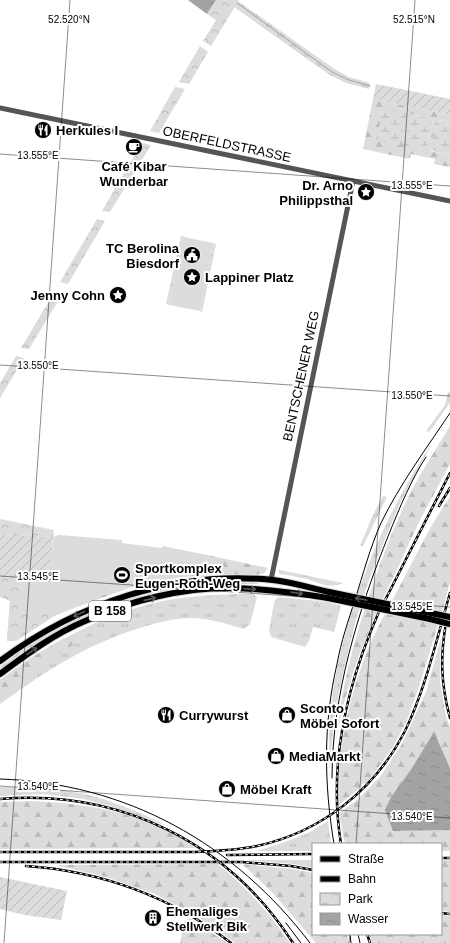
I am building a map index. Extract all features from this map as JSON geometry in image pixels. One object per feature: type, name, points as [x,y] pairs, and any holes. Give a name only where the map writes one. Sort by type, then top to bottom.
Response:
[{"type":"main road","name":"B 158","points":[[0,661],[51,628],[90,608],[119,597],[182,582],[225,579],[270,579],[328,595],[430,616],[450,617]]},
{"type":"main road","points":[[268,590],[270,579]]},
{"type":"main road","name":"B 158","points":[[0,674],[36,648],[84,621],[132,603],[175,594],[234,588],[328,595]]},
{"type":"main road","name":"B 158","points":[[430,616],[450,624]]},
{"type":"street","name":"OBERFELDSTRASSE","points":[[0,108],[450,201]]},
{"type":"street","name":"BENTSCHENER WEG","points":[[270,579],[353,181]]},
{"type":"green space","points":[[216,0],[239,0],[211,46],[203,41],[216,20],[207,14]]},
{"type":"green space","points":[[238,1],[333,68],[349,77],[370,83],[369,89],[346,83],[330,75],[234,7]]},
{"type":"green space","points":[[200,46],[208,52],[189,84],[179,82]]},
{"type":"green space","points":[[376,84],[450,99],[450,115],[373,99]]},
{"type":"green space","points":[[175,87],[185,89],[159,133],[150,131]]},
{"type":"green space","points":[[373,99],[450,115],[450,122],[438,120],[430,150],[450,155],[450,167],[434,164],[435,159],[411,154],[410,159],[363,149]],"holes":[[[410,114],[433,119],[427,150]]]},
{"type":"green space","points":[[383,108],[407,113],[400,145],[376,140]]},
{"type":"green space","points":[[410,114],[433,119],[427,150],[404,146]]},
{"type":"green space","points":[[436,120],[450,122],[450,155],[430,150]]},
{"type":"green space","points":[[142,143],[151,145],[110,212],[102,211]]},
{"type":"green space","points":[[97,219],[105,221],[68,284],[60,282]]},
{"type":"green space","points":[[181,236],[202,241],[183,237],[169,305],[166,304]]},
{"type":"green space","points":[[183,237],[213,243],[200,311],[169,305]]},
{"type":"green space","points":[[213,243],[216,244],[202,312],[200,311]]},
{"type":"green space","points":[[55,291],[63,293],[29,349],[21,348]]},
{"type":"green space","points":[[16,356],[24,358],[0,398],[0,383]]},
{"type":"green space","points":[[448,392],[450,393],[450,403],[429,432],[426,431],[445,405]]},
{"type":"green space","points":[[450,426],[450,464],[421,518],[375,616],[356,663],[342,709],[336,742],[348,668],[363,614],[379,568],[395,527],[414,486]]},
{"type":"green space","points":[[433,442],[402,499],[386,536],[355,623],[335,712],[329,771],[330,716],[335,680],[342,644],[353,609],[379,538],[414,472]]},
{"type":"green space","points":[[383,496],[387,497],[363,546],[360,546],[372,517]]},
{"type":"green space","points":[[450,497],[450,582],[419,687],[407,720],[393,747],[367,783],[362,784],[361,787],[338,806],[339,765],[345,725],[362,666],[382,620],[432,526]]},
{"type":"green space","points":[[0,519],[54,530],[53,537],[0,534]]},
{"type":"green space","points":[[0,534],[53,537],[50,583],[21,581],[21,579],[0,577]]},
{"type":"green space","name":"Sportkomplex Eugen-Roth-Weg","points":[[59,535],[122,540],[122,543],[162,548],[163,546],[207,555],[206,574],[161,579],[104,595],[56,615],[19,612],[21,581],[50,582],[53,537]]},
{"type":"green space","points":[[207,555],[268,568],[264,573],[254,575],[222,574],[182,577],[132,587],[61,613],[16,641],[7,641],[10,601],[0,597],[0,591],[20,587],[21,597],[17,615],[75,596],[206,568]]},
{"type":"green space","points":[[279,569],[343,583],[329,586],[307,579],[281,574],[279,573]]},
{"type":"green space","points":[[0,577],[21,579],[19,612],[51,614],[51,618],[16,641],[7,641],[10,601],[0,597]]},
{"type":"green space","points":[[231,582],[258,584],[224,584],[125,603],[100,611],[69,625],[0,669],[0,667],[16,654],[37,640],[93,612],[160,591]]},
{"type":"green space","points":[[253,594],[257,597],[250,624],[244,629],[225,623],[198,618],[179,619],[155,623],[104,641],[68,659],[34,680],[0,704],[0,680],[40,653],[82,629],[104,619],[150,604],[182,598]]},
{"type":"green space","points":[[279,597],[327,602],[341,606],[334,632],[313,627],[309,641],[305,647],[271,637],[269,630],[274,603]]},
{"type":"green space","points":[[64,638],[71,638],[73,645],[50,658],[46,664],[36,668],[0,692],[0,680],[32,657]]},
{"type":"green space","points":[[441,638],[440,682],[446,717],[450,726],[450,768],[434,733],[412,768],[391,797],[393,831],[450,830],[450,851],[442,851],[442,843],[345,843],[339,813],[357,800],[380,777],[402,744],[426,692]]},
{"type":"green space","points":[[0,787],[51,789],[81,793],[119,804],[167,826],[123,810],[84,799],[42,794],[0,796]]},
{"type":"green space","points":[[0,802],[55,802],[118,812],[157,826],[196,848],[0,849]]},
{"type":"green space","points":[[328,821],[331,843],[312,843],[312,851],[257,851],[282,843],[308,833]]},
{"type":"green space","points":[[242,860],[312,860],[312,868],[294,864]]},
{"type":"green space","points":[[442,860],[450,860],[450,912],[442,911]]},
{"type":"green space","points":[[218,864],[257,901],[290,943],[235,943],[209,924],[155,894],[106,877],[59,866],[59,865]]},
{"type":"green space","points":[[242,864],[293,869],[312,873],[312,935],[347,935],[349,943],[316,943],[270,890]]},
{"type":"green space","points":[[0,877],[67,891],[61,920],[25,915],[0,909]]},
{"type":"green space","points":[[442,915],[450,916],[450,943],[372,943],[369,935],[442,935]]},
{"type":"green space","points":[[190,918],[227,943],[180,943],[185,921]]},
{"type":"water","points":[[188,0],[216,0],[207,14]]},
{"type":"water","points":[[434,732],[450,768],[450,830],[393,831],[385,810],[391,797],[412,768]]},
{"type":"waterway","points":[[237,3],[332,72],[349,80],[370,86]]},
{"type":"tram line","points":[[334,843],[328,799],[326,754],[332,686],[343,640],[373,542],[381,523],[405,481],[450,413]]},
{"type":"tram line","points":[[332,778],[333,747],[337,716],[342,685],[357,623],[401,504],[426,457]]},
{"type":"tram line","points":[[0,779],[46,783],[91,792],[133,806],[174,825],[212,848],[247,876],[280,907],[310,943]]},
{"type":"tram line","points":[[286,923],[301,943]]},
{"type":"tram line","points":[[350,935],[351,943]]},
{"type":"tram line","points":[[358,935],[360,943]]},
{"type":"railway","points":[[341,843],[337,785],[339,756],[349,698],[357,670],[378,614],[450,473]]},
{"type":"railway","points":[[439,506],[450,488]]},
{"type":"railway","points":[[0,852],[196,852],[234,849],[257,846],[281,839],[324,819],[362,790],[393,752],[405,731],[425,681],[450,593]]},
{"type":"railway","points":[[446,623],[442,671],[450,718]]},
{"type":"railway","points":[[0,799],[44,798],[87,803],[128,814],[167,829],[203,850],[237,876],[267,907],[293,943]]},
{"type":"railway","points":[[227,855],[312,854]]},
{"type":"railway","points":[[442,858],[450,858]]},
{"type":"railway","points":[[0,862],[242,862],[291,866],[312,870]]},
{"type":"railway","points":[[26,866],[81,874],[108,880],[134,889],[185,912],[231,943]]},
{"type":"railway","points":[[442,913],[450,914]]},
{"type":"railway","points":[[367,935],[370,943]]},
{"type":"place","name":"Herkules I","points":[[43,130]]},
{"type":"place","name":"Café Kibar Wunderbar","points":[[134,147]]},
{"type":"place","name":"Dr. Arno Philippsthal","points":[[366,192]]},
{"type":"place","name":"TC Berolina Biesdorf","points":[[192,255]]},
{"type":"place","name":"Lappiner Platz","points":[[192,277]]},
{"type":"place","name":"Jenny Cohn","points":[[118,295]]},
{"type":"place","name":"Sportkomplex Eugen-Roth-Weg","points":[[122,575]]},
{"type":"place","name":"Currywurst","points":[[166,715]]},
{"type":"place","name":"Sconto Möbel Sofort","points":[[287,715]]},
{"type":"place","name":"MediaMarkt","points":[[276,756]]},
{"type":"place","name":"Möbel Kraft","points":[[227,789]]},
{"type":"place","name":"Ehemaliges Stellwerk Bik","points":[[153,918]]}]
